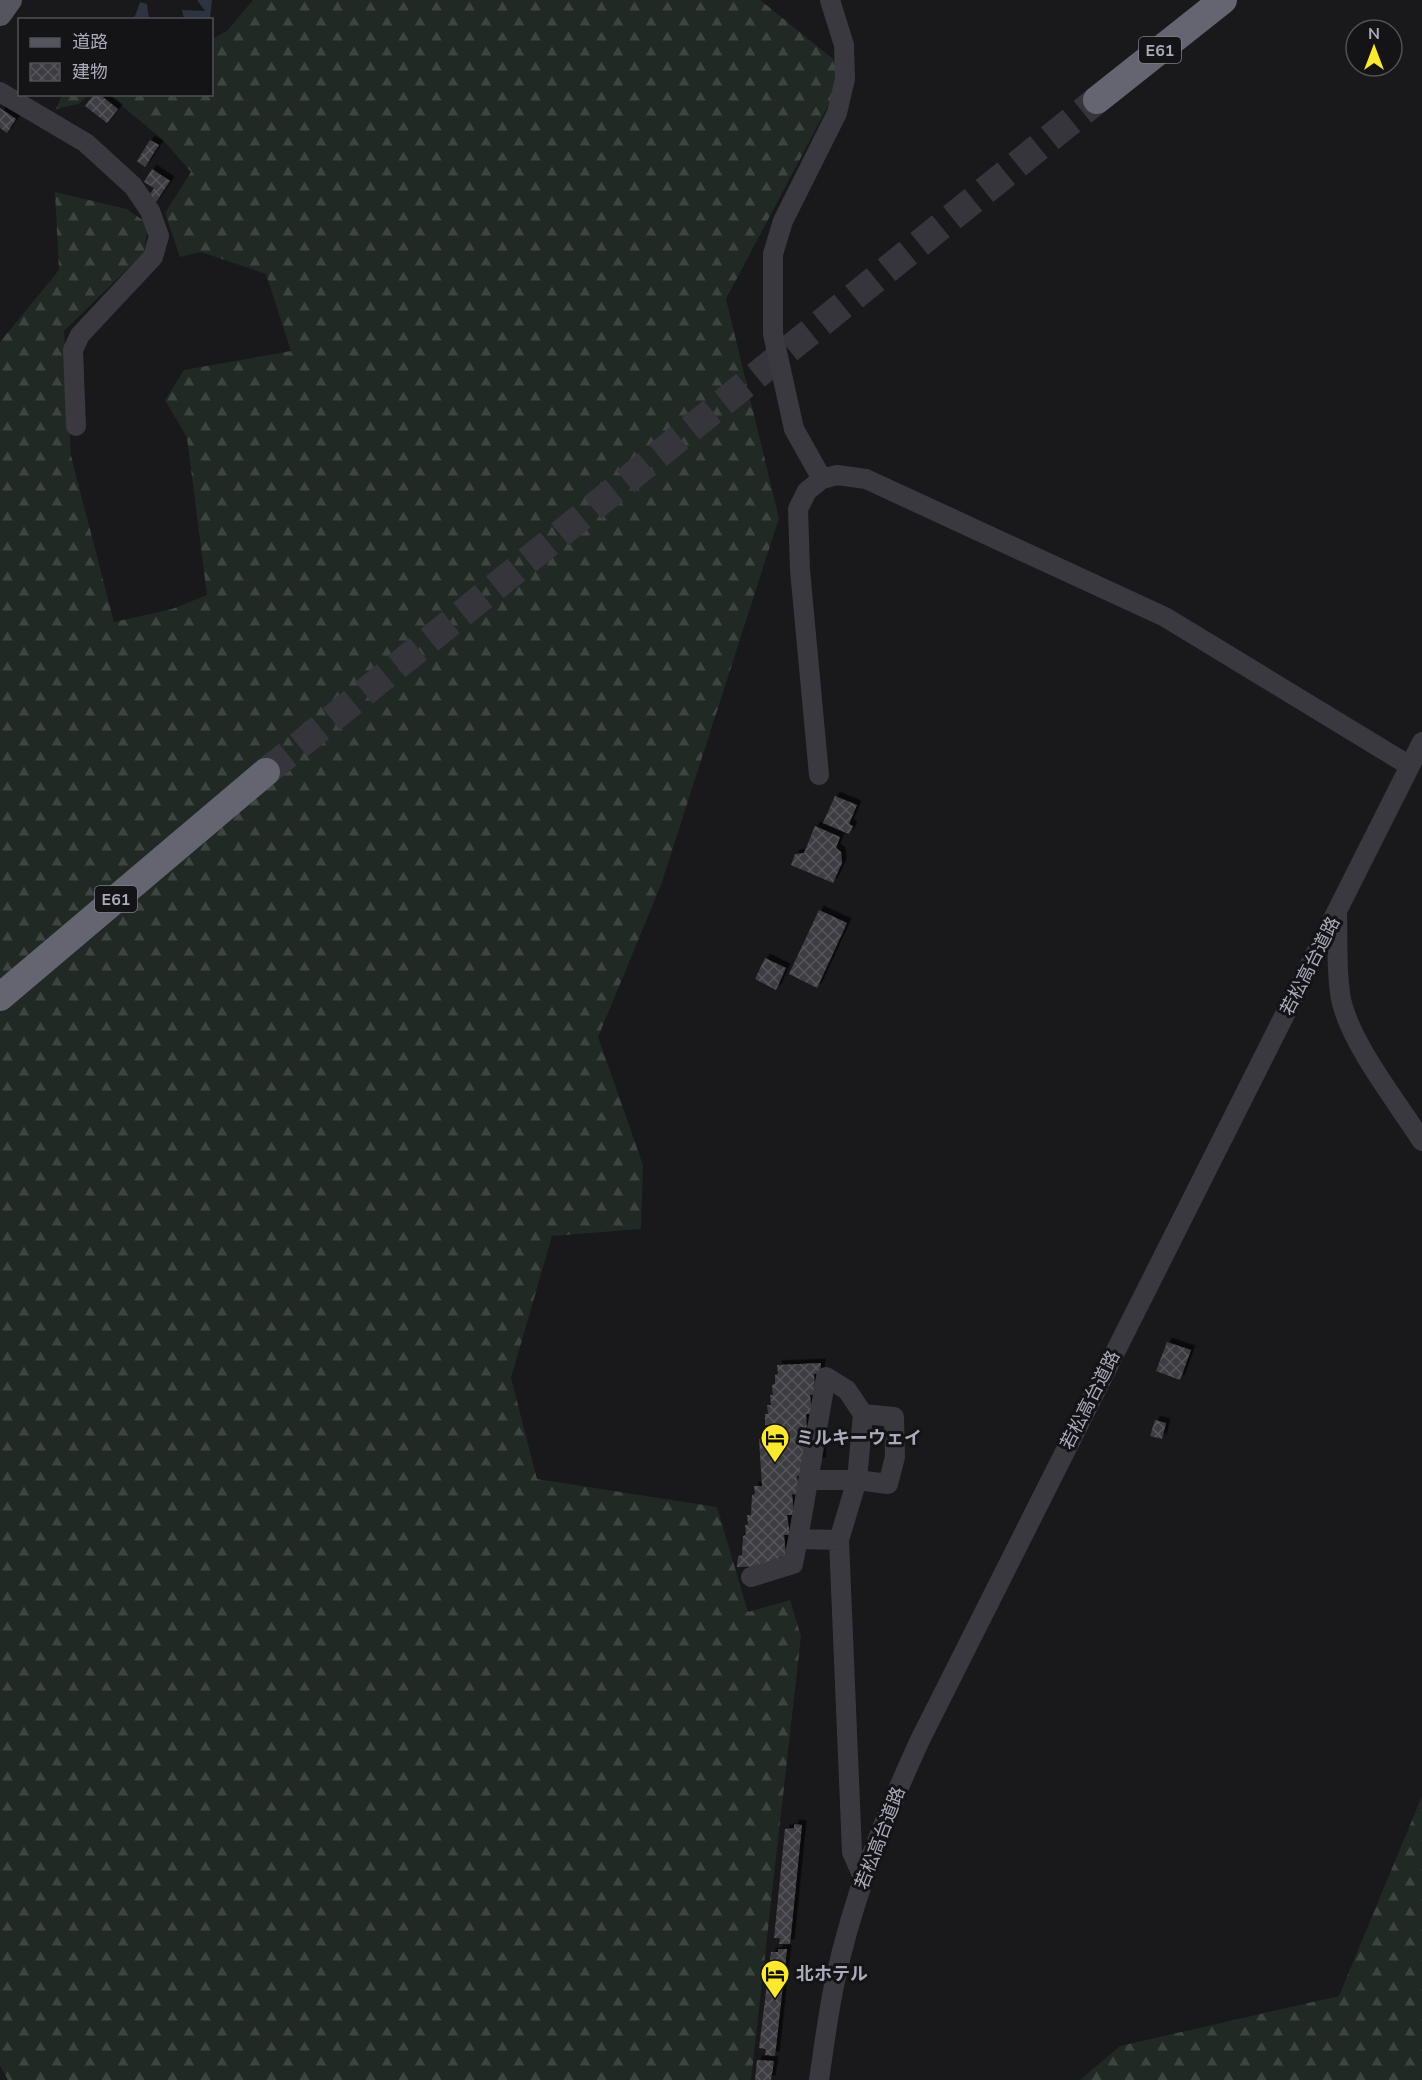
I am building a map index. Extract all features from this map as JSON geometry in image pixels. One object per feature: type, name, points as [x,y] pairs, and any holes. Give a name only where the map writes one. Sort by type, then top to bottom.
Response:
[{"type":"highway","points":[[1139,67],[1214,0]]},
{"type":"highway","name":"E61","points":[[1097,100],[1223,0]]},
{"type":"highway","name":"E61","points":[[0,998],[266,772]]},
{"type":"main road","points":[[0,14],[10,0]]},
{"type":"street","points":[[822,479],[794,429],[775,345],[773,255],[783,221],[837,113],[845,79],[844,45],[830,0]]},
{"type":"street","points":[[0,92],[86,143],[133,186],[150,211],[159,236],[153,257],[86,328],[73,350],[76,426]]},
{"type":"street","points":[[819,775],[800,570],[798,509],[807,491],[822,479],[837,475],[866,479],[1165,617],[1410,766]]},
{"type":"street","name":"若松高台道路","points":[[819,2080],[835,1981],[863,1877],[889,1807],[920,1740],[1422,742]]},
{"type":"street","points":[[1337,913],[1341,999],[1350,1025],[1364,1053],[1422,1141]]},
{"type":"street","points":[[751,1577],[793,1564],[826,1377],[847,1390],[863,1414],[857,1480],[839,1540],[852,1852],[863,1877]]},
{"type":"street","points":[[808,1480],[857,1480],[888,1484],[894,1457],[894,1417],[863,1414]]},
{"type":"street","points":[[798,1539],[839,1540]]},
{"type":"green space","points":[[253,0],[760,0],[838,63],[835,93],[726,299],[779,518],[661,885],[598,1037],[643,1165],[641,1229],[552,1236],[511,1378],[537,1479],[717,1507],[748,1612],[790,1600],[801,1636],[751,2080],[8,2080],[0,2066],[0,342],[59,270],[55,192],[127,209],[148,224],[144,253],[64,331],[71,456],[114,622],[172,609],[207,595],[187,438],[165,400],[184,370],[291,351],[266,274],[201,252],[180,257],[165,213],[191,172],[163,140],[110,96],[213,96],[213,38],[227,31]]},
{"type":"green space","points":[[61,96],[87,96],[79,104],[56,109]]},
{"type":"green space","points":[[1422,1796],[1422,2080],[1080,2080],[1120,2046],[1339,1996]]},
{"type":"water","points":[[197,0],[212,0],[210,18],[184,18],[182,10],[205,11]]},
{"type":"water","points":[[140,2],[147,4],[149,18],[132,18]]},
{"type":"building","points":[[92,96],[102,96],[118,109],[107,123],[85,106]]},
{"type":"building","points":[[0,108],[16,119],[7,133],[0,128]]},
{"type":"building","points":[[150,140],[159,145],[145,167],[137,161]]},
{"type":"building","points":[[152,169],[170,181],[156,202],[148,197],[154,188],[144,182]]},
{"type":"building","points":[[835,796],[857,805],[849,824],[853,826],[849,834],[823,823]]},
{"type":"building","points":[[815,826],[840,837],[836,848],[841,852],[842,863],[833,883],[791,865],[795,854],[804,853]]},
{"type":"building","points":[[819,910],[847,923],[817,988],[789,974]]},
{"type":"building","points":[[765,958],[786,968],[776,990],[755,979]]},
{"type":"building","points":[[1167,1342],[1191,1350],[1180,1380],[1156,1371]]},
{"type":"building","points":[[821,1363],[820,1374],[814,1374],[815,1394],[810,1395],[812,1414],[806,1414],[807,1434],[801,1435],[801,1446],[821,1448],[822,1462],[802,1461],[803,1475],[797,1476],[799,1495],[792,1494],[794,1515],[787,1515],[790,1535],[784,1535],[786,1556],[780,1557],[778,1566],[737,1567],[738,1556],[742,1555],[743,1536],[746,1535],[745,1525],[748,1525],[747,1515],[751,1515],[752,1495],[755,1494],[754,1486],[762,1486],[759,1439],[764,1439],[764,1433],[774,1433],[774,1425],[765,1425],[765,1414],[768,1414],[767,1405],[771,1405],[770,1395],[773,1395],[772,1385],[775,1384],[775,1375],[778,1374],[777,1365]]},
{"type":"building","points":[[1155,1420],[1166,1423],[1162,1439],[1150,1436]]},
{"type":"building","points":[[794,1824],[802,1825],[790,1944],[779,1944],[780,1938],[774,1938],[785,1829],[794,1828]]},
{"type":"building","points":[[778,1949],[787,1949],[775,2056],[765,2055],[766,2049],[759,2048],[771,1952],[778,1952]]},
{"type":"building","points":[[757,2060],[774,2061],[771,2080],[755,2080]]},
{"type":"tunnel","points":[[266,772],[1097,100]]},
{"type":"place","name":"ミルキーウェイ","points":[[775,1464]]},
{"type":"place","name":"北ホテル","points":[[775,2000]]}]
